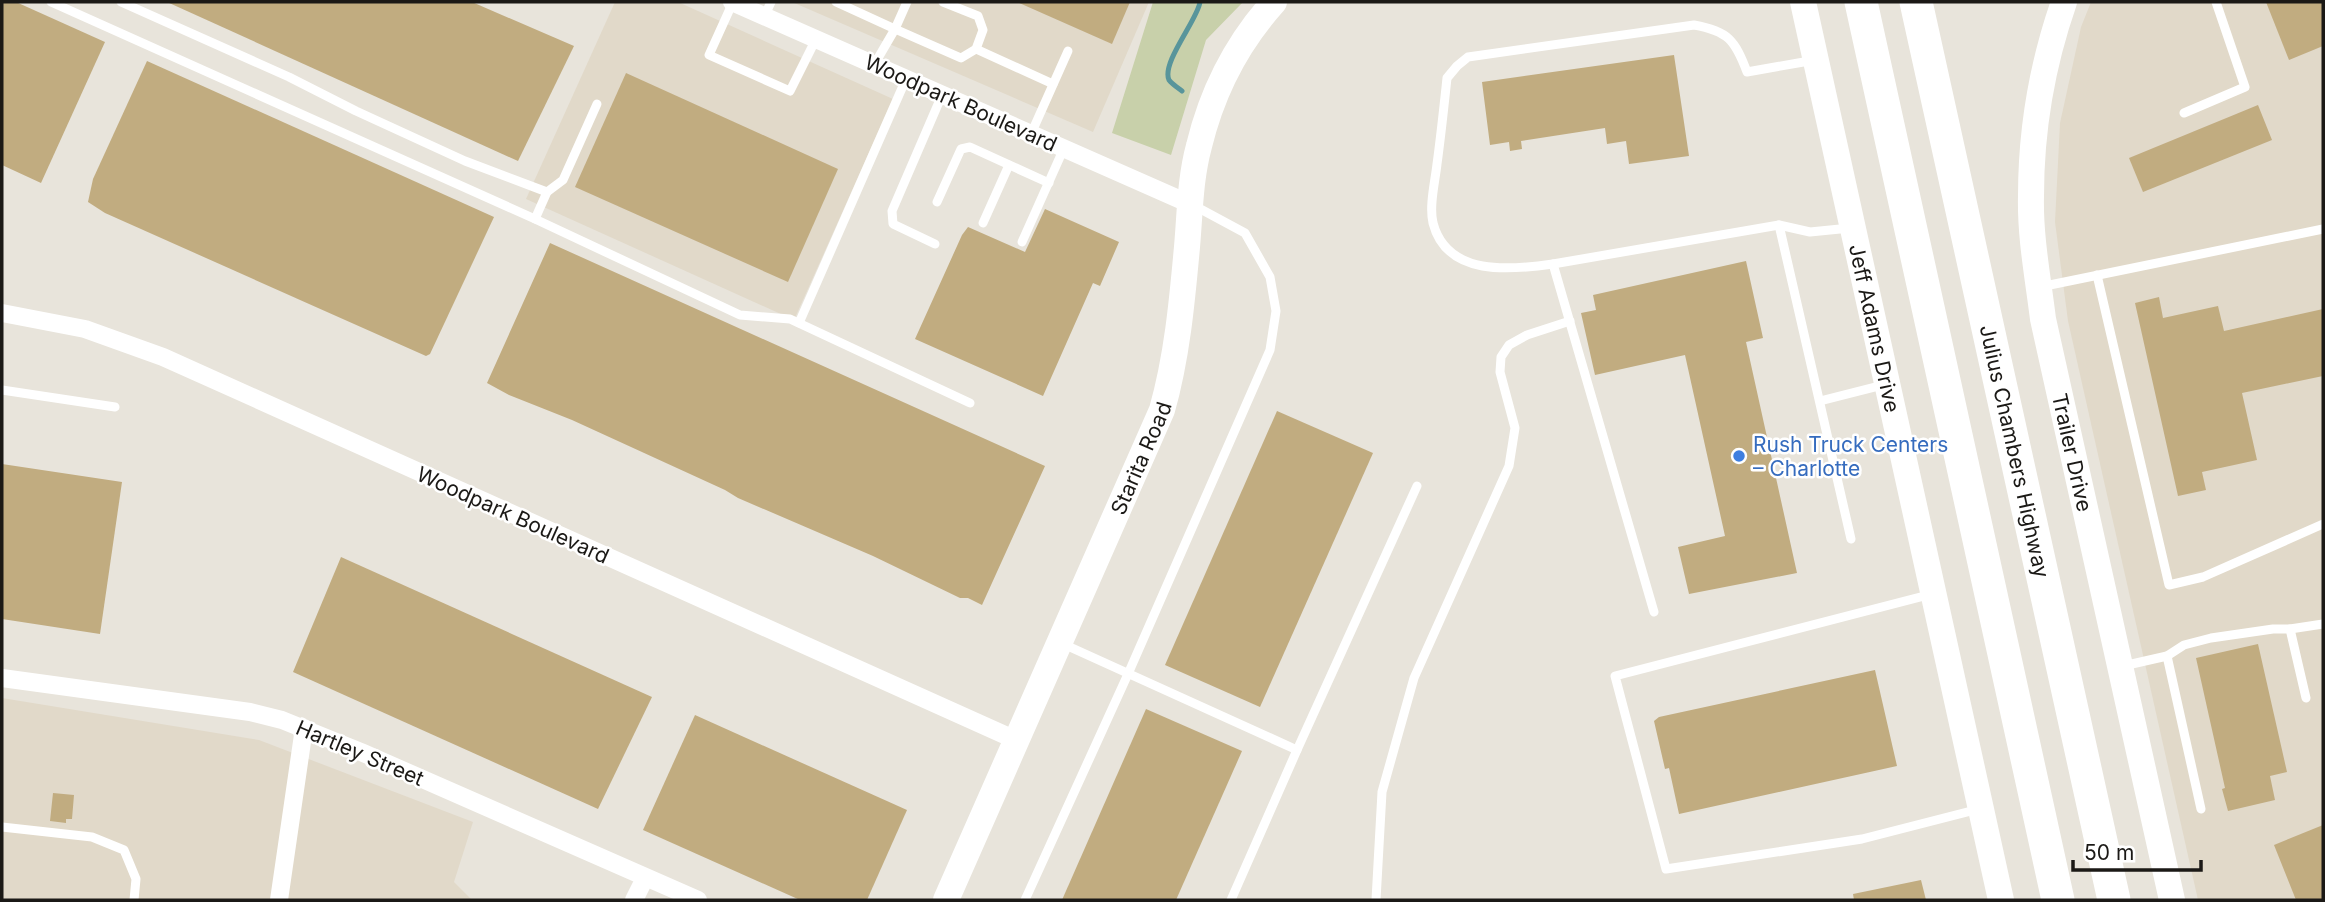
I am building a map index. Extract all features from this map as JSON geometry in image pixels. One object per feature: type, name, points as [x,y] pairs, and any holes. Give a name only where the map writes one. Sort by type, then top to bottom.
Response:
[{"type":"highway","points":[[1861,2],[2058,900]]},
{"type":"highway","name":"Julius Chambers Highway","points":[[1916,2],[2114,900]]},
{"type":"street","name":"Woodpark Boulevard","points":[[733,2],[768,9],[816,40],[1190,204]]},
{"type":"street","name":"Starita Road","points":[[946,900],[1162,410],[1174,359],[1198,149],[1217,90],[1237,50],[1257,21],[1275,2]]},
{"type":"street","name":"Jeff Adams Drive","points":[[1803,2],[2001,900]]},
{"type":"street","name":"Trailer Drive","points":[[2064,2],[2048,52],[2035,126],[2031,198],[2039,287],[2043,319],[2172,900]]},
{"type":"street","name":"Woodpark Boulevard","points":[[2,313],[85,329],[163,356],[1016,740]]},
{"type":"street","name":"Hartley Street","points":[[2,678],[250,712],[282,720],[698,900]]},
{"type":"street","points":[[279,900],[304,728]]},
{"type":"street","points":[[634,900],[645,877]]},
{"type":"lane","points":[[51,2],[536,219],[740,315],[790,319],[970,403]]},
{"type":"lane","points":[[121,2],[289,77],[465,161],[547,192]]},
{"type":"lane","points":[[733,2],[709,55],[790,91],[816,40]]},
{"type":"lane","points":[[836,2],[961,58],[976,49],[983,30],[978,16],[943,2]]},
{"type":"lane","points":[[874,65],[907,2]]},
{"type":"lane","points":[[2184,113],[2245,87],[2216,2]]},
{"type":"lane","points":[[1816,59],[1747,72],[1739,50],[1729,37],[1716,29],[1694,25],[1468,57],[1447,78],[1433,221],[1438,237],[1450,252],[1476,266],[1500,269],[1553,264],[1779,225],[1810,232],[1854,228]]},
{"type":"lane","points":[[976,49],[1053,84]]},
{"type":"lane","points":[[1031,134],[1068,51]]},
{"type":"lane","points":[[799,323],[906,79]]},
{"type":"lane","points":[[935,244],[893,224],[892,211],[942,95]]},
{"type":"lane","points":[[536,219],[547,192],[563,180],[597,104]]},
{"type":"lane","points":[[937,202],[961,149],[970,147],[1049,183]]},
{"type":"lane","points":[[1022,242],[1064,148]]},
{"type":"lane","points":[[983,223],[1009,165]]},
{"type":"lane","points":[[1026,900],[1270,351],[1276,311],[1270,277],[1245,233],[1190,204]]},
{"type":"lane","points":[[1779,225],[1851,539]]},
{"type":"lane","points":[[2039,287],[2323,229]]},
{"type":"lane","points":[[1553,264],[1654,612]]},
{"type":"lane","points":[[2097,275],[2169,585],[2203,577],[2323,524]]},
{"type":"lane","points":[[1376,900],[1382,792],[1413,678],[1509,466],[1515,428],[1500,372],[1501,357],[1509,345],[1527,335],[1570,321]]},
{"type":"lane","points":[[1820,401],[1888,384]]},
{"type":"lane","points":[[2,390],[115,407]]},
{"type":"lane","points":[[1231,900],[1417,486]]},
{"type":"lane","points":[[1934,593],[1615,676],[1666,869],[1862,839],[1980,809]]},
{"type":"lane","points":[[2121,667],[2167,656],[2184,645],[2211,638],[2323,624]]},
{"type":"lane","points":[[2290,629],[2305,698]]},
{"type":"lane","points":[[1059,642],[1297,750]]},
{"type":"lane","points":[[2167,656],[2201,809]]},
{"type":"lane","points":[[2,827],[92,837],[124,850],[136,879],[134,900]]},
{"type":"shaded area","points":[[615,2],[678,2],[893,99],[794,320],[526,199]]},
{"type":"shaded area","points":[[792,2],[1149,2],[1093,132]]},
{"type":"shaded area","points":[[2091,2],[2323,2],[2323,900],[2198,900],[2068,321],[2055,222],[2060,123],[2081,27]]},
{"type":"shaded area","points":[[2,698],[259,740],[473,822],[454,882],[472,900],[2,900]]},
{"type":"green space","points":[[1153,2],[1243,2],[1206,40],[1171,155],[1112,133]]},
{"type":"building","points":[[2,2],[16,2],[105,42],[41,183],[2,165]]},
{"type":"building","points":[[167,2],[472,2],[574,46],[518,161]]},
{"type":"building","points":[[1017,2],[1130,2],[1112,44]]},
{"type":"building","points":[[2266,2],[2323,2],[2323,46],[2289,60]]},
{"type":"building","points":[[1674,55],[1689,156],[1629,164],[1626,141],[1607,144],[1605,128],[1521,141],[1522,149],[1510,151],[1509,142],[1490,145],[1482,82]]},
{"type":"building","points":[[147,61],[494,217],[430,354],[426,356],[105,213],[88,202],[93,179]]},
{"type":"building","points":[[626,73],[838,169],[788,282],[575,187]]},
{"type":"building","points":[[2258,105],[2272,140],[2143,192],[2129,158]]},
{"type":"building","points":[[1045,209],[1119,242],[1100,286],[1093,283],[1043,396],[915,339],[968,227],[1025,252]]},
{"type":"building","points":[[550,243],[1045,466],[982,605],[968,598],[960,598],[873,556],[738,498],[487,383]]},
{"type":"building","name":"Rush Truck Centers – Charlotte","points":[[1746,261],[1763,338],[1746,342],[1797,573],[1689,594],[1678,547],[1725,536],[1685,355],[1595,375],[1581,313],[1596,310],[1593,295]]},
{"type":"building","points":[[2159,297],[2163,318],[2218,306],[2224,331],[2323,309],[2323,376],[2242,393],[2257,460],[2202,472],[2206,490],[2178,496],[2135,303]]},
{"type":"building","points":[[1277,411],[1373,453],[1260,707],[1165,665]]},
{"type":"building","points":[[2,464],[122,482],[100,634],[2,619]]},
{"type":"building","points":[[341,557],[652,697],[598,809],[293,672]]},
{"type":"building","points":[[2258,644],[2287,772],[2270,776],[2275,800],[2228,811],[2196,658]]},
{"type":"building","points":[[1875,670],[1897,766],[1679,814],[1669,768],[1665,769],[1654,721],[1659,717]]},
{"type":"building","points":[[1146,709],[1242,751],[1176,900],[1062,900]]},
{"type":"building","points":[[695,715],[907,810],[867,900],[800,900],[643,830]]},
{"type":"building","points":[[53,793],[74,795],[72,819],[66,819],[66,823],[50,821]]},
{"type":"building","points":[[2323,825],[2323,900],[2296,900],[2274,845]]},
{"type":"building","points":[[1921,880],[1926,900],[1854,900],[1853,894]]},
{"type":"waterway","points":[[1182,91],[1169,80],[1168,72],[1200,2]]},
{"type":"place","name":"Rush Truck Centers – Charlotte","points":[[1739,456]]}]
